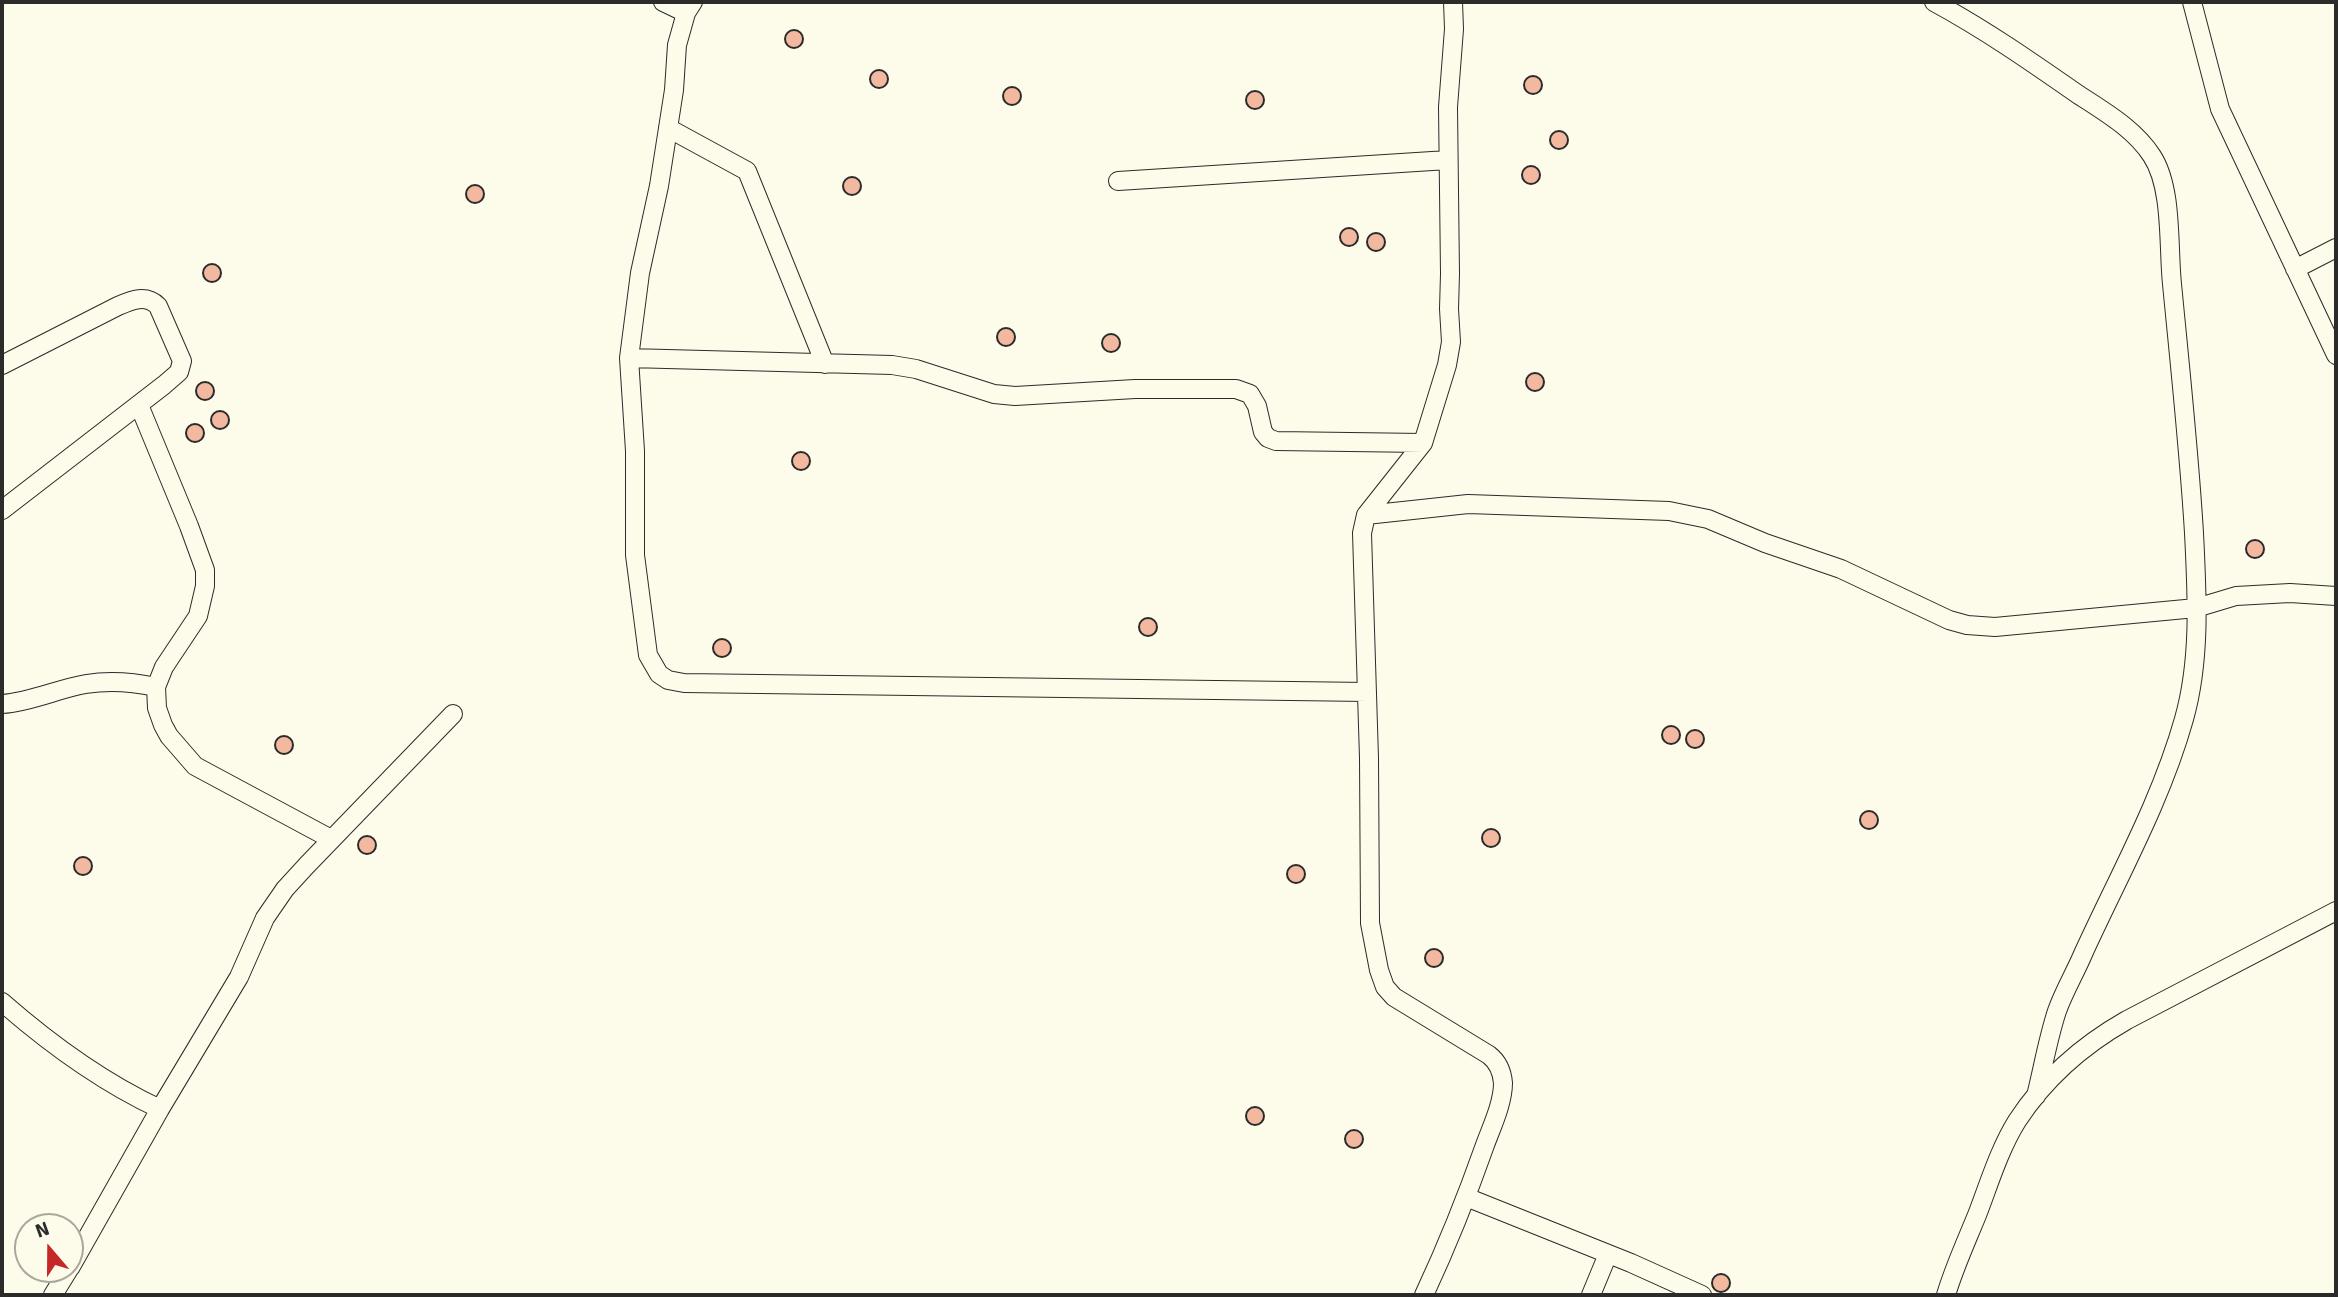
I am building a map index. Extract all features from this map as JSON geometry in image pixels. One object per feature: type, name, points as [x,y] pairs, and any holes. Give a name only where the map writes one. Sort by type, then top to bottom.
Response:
[{"type":"street","points":[[663,2],[689,7],[677,46],[659,186],[640,273],[628,358],[635,451],[635,555],[648,656],[659,674],[668,680],[684,683],[1367,692]]},
{"type":"street","points":[[1424,1295],[1466,1197],[1500,1101],[1503,1085],[1496,1061],[1394,997],[1385,987],[1379,970],[1370,922],[1362,545],[1366,515],[1423,443],[1438,399],[1451,342],[1448,309],[1448,107],[1454,29],[1453,2]]},
{"type":"street","points":[[1934,2],[2003,43],[2124,126],[2157,164],[2167,212],[2190,470],[2196,608],[2192,679],[2184,721],[2162,785],[2057,1012],[2036,1096]]},
{"type":"street","points":[[2192,2],[2220,109],[2336,355]]},
{"type":"street","points":[[668,128],[747,171],[825,364]]},
{"type":"street","points":[[1118,181],[1448,160]]},
{"type":"street","points":[[2295,269],[2336,248]]},
{"type":"street","points":[[2,365],[118,306],[138,299],[151,300],[158,306],[181,355],[182,365],[176,375],[139,405],[2,510]]},
{"type":"street","points":[[628,358],[892,365],[916,369],[994,394],[1015,396],[1227,387],[1250,394],[1257,406],[1263,432],[1271,440],[1423,443]]},
{"type":"street","points":[[139,405],[205,570],[204,596],[198,616],[164,667],[156,687],[157,708],[163,725],[195,766],[331,839]]},
{"type":"street","points":[[1366,515],[1468,504],[1669,511],[1708,519],[1840,569],[1966,625],[1995,626],[2196,608],[2236,596],[2290,593],[2336,596]]},
{"type":"street","points":[[2,704],[20,703],[84,684],[106,682],[156,687]]},
{"type":"street","points":[[84,1243],[239,977],[265,918],[285,889],[453,713]]},
{"type":"street","points":[[1946,1295],[1997,1163],[2017,1122],[2069,1059],[2096,1038],[2336,911]]},
{"type":"street","points":[[2,1002],[45,1038],[98,1075],[125,1093],[160,1109]]},
{"type":"street","points":[[1466,1197],[1702,1295]]},
{"type":"street","points":[[1591,1295],[1608,1254]]},
{"type":"building","points":[[794,30],[800,33],[803,39],[800,45],[794,48],[788,45],[785,39],[788,33]]},
{"type":"building","points":[[879,70],[885,73],[888,79],[885,85],[879,88],[873,85],[870,79],[873,73]]},
{"type":"building","points":[[1533,76],[1539,79],[1542,85],[1539,91],[1533,94],[1527,91],[1524,85],[1527,79]]},
{"type":"building","points":[[1012,87],[1018,90],[1021,96],[1018,102],[1012,105],[1006,102],[1003,96],[1006,90]]},
{"type":"building","points":[[1255,91],[1261,94],[1264,100],[1261,106],[1255,109],[1249,106],[1246,100],[1249,94]]},
{"type":"building","points":[[1559,131],[1565,134],[1568,140],[1565,146],[1559,149],[1553,146],[1550,140],[1553,134]]},
{"type":"building","points":[[1531,166],[1537,169],[1540,175],[1537,181],[1531,184],[1525,181],[1522,175],[1525,169]]},
{"type":"building","points":[[852,177],[858,180],[861,186],[858,192],[852,195],[846,192],[843,186],[846,180]]},
{"type":"building","points":[[475,185],[481,188],[484,194],[481,200],[475,203],[469,200],[466,194],[469,188]]},
{"type":"building","points":[[1349,228],[1355,231],[1358,237],[1355,243],[1349,246],[1343,243],[1340,237],[1343,231]]},
{"type":"building","points":[[1376,233],[1382,236],[1385,242],[1382,248],[1376,251],[1370,248],[1367,242],[1370,236]]},
{"type":"building","points":[[212,264],[218,267],[221,273],[218,279],[212,282],[206,279],[203,273],[206,267]]},
{"type":"building","points":[[1006,328],[1012,331],[1015,337],[1012,343],[1006,346],[1000,343],[997,337],[1000,331]]},
{"type":"building","points":[[1111,334],[1117,337],[1120,343],[1117,349],[1111,352],[1105,349],[1102,343],[1105,337]]},
{"type":"building","points":[[1535,373],[1541,376],[1544,382],[1541,388],[1535,391],[1529,388],[1526,382],[1529,376]]},
{"type":"building","points":[[205,382],[211,385],[214,391],[211,397],[205,400],[199,397],[196,391],[199,385]]},
{"type":"building","points":[[220,411],[226,414],[229,420],[226,426],[220,429],[214,426],[211,420],[214,414]]},
{"type":"building","points":[[195,424],[201,427],[204,433],[201,439],[195,442],[189,439],[186,433],[189,427]]},
{"type":"building","points":[[801,452],[807,455],[810,461],[807,467],[801,470],[795,467],[792,461],[795,455]]},
{"type":"building","points":[[2255,540],[2261,543],[2264,549],[2261,555],[2255,558],[2249,555],[2246,549],[2249,543]]},
{"type":"building","points":[[1148,618],[1154,621],[1157,627],[1154,633],[1148,636],[1142,633],[1139,627],[1142,621]]},
{"type":"building","points":[[722,639],[728,642],[731,648],[728,654],[722,657],[716,654],[713,648],[716,642]]},
{"type":"building","points":[[1671,726],[1677,729],[1680,735],[1677,741],[1671,744],[1665,741],[1662,735],[1665,729]]},
{"type":"building","points":[[1695,730],[1701,733],[1704,739],[1701,745],[1695,748],[1689,745],[1686,739],[1689,733]]},
{"type":"building","points":[[284,736],[290,739],[293,745],[290,751],[284,754],[278,751],[275,745],[278,739]]},
{"type":"building","points":[[1869,811],[1875,814],[1878,820],[1875,826],[1869,829],[1863,826],[1860,820],[1863,814]]},
{"type":"building","points":[[1491,829],[1497,832],[1500,838],[1497,844],[1491,847],[1485,844],[1482,838],[1485,832]]},
{"type":"building","points":[[367,836],[373,839],[376,845],[373,851],[367,854],[361,851],[358,845],[361,839]]},
{"type":"building","points":[[83,857],[89,860],[92,866],[89,872],[83,875],[77,872],[74,866],[77,860]]},
{"type":"building","points":[[1296,865],[1302,868],[1305,874],[1302,880],[1296,883],[1290,880],[1287,874],[1290,868]]},
{"type":"building","points":[[1434,949],[1440,952],[1443,958],[1440,964],[1434,967],[1428,964],[1425,958],[1428,952]]},
{"type":"building","points":[[1255,1107],[1261,1110],[1264,1116],[1261,1122],[1255,1125],[1249,1122],[1246,1116],[1249,1110]]},
{"type":"building","points":[[1354,1130],[1360,1133],[1363,1139],[1360,1145],[1354,1148],[1348,1145],[1345,1139],[1348,1133]]},
{"type":"building","points":[[1721,1274],[1727,1277],[1730,1283],[1727,1289],[1721,1292],[1715,1289],[1712,1283],[1715,1277]]}]
